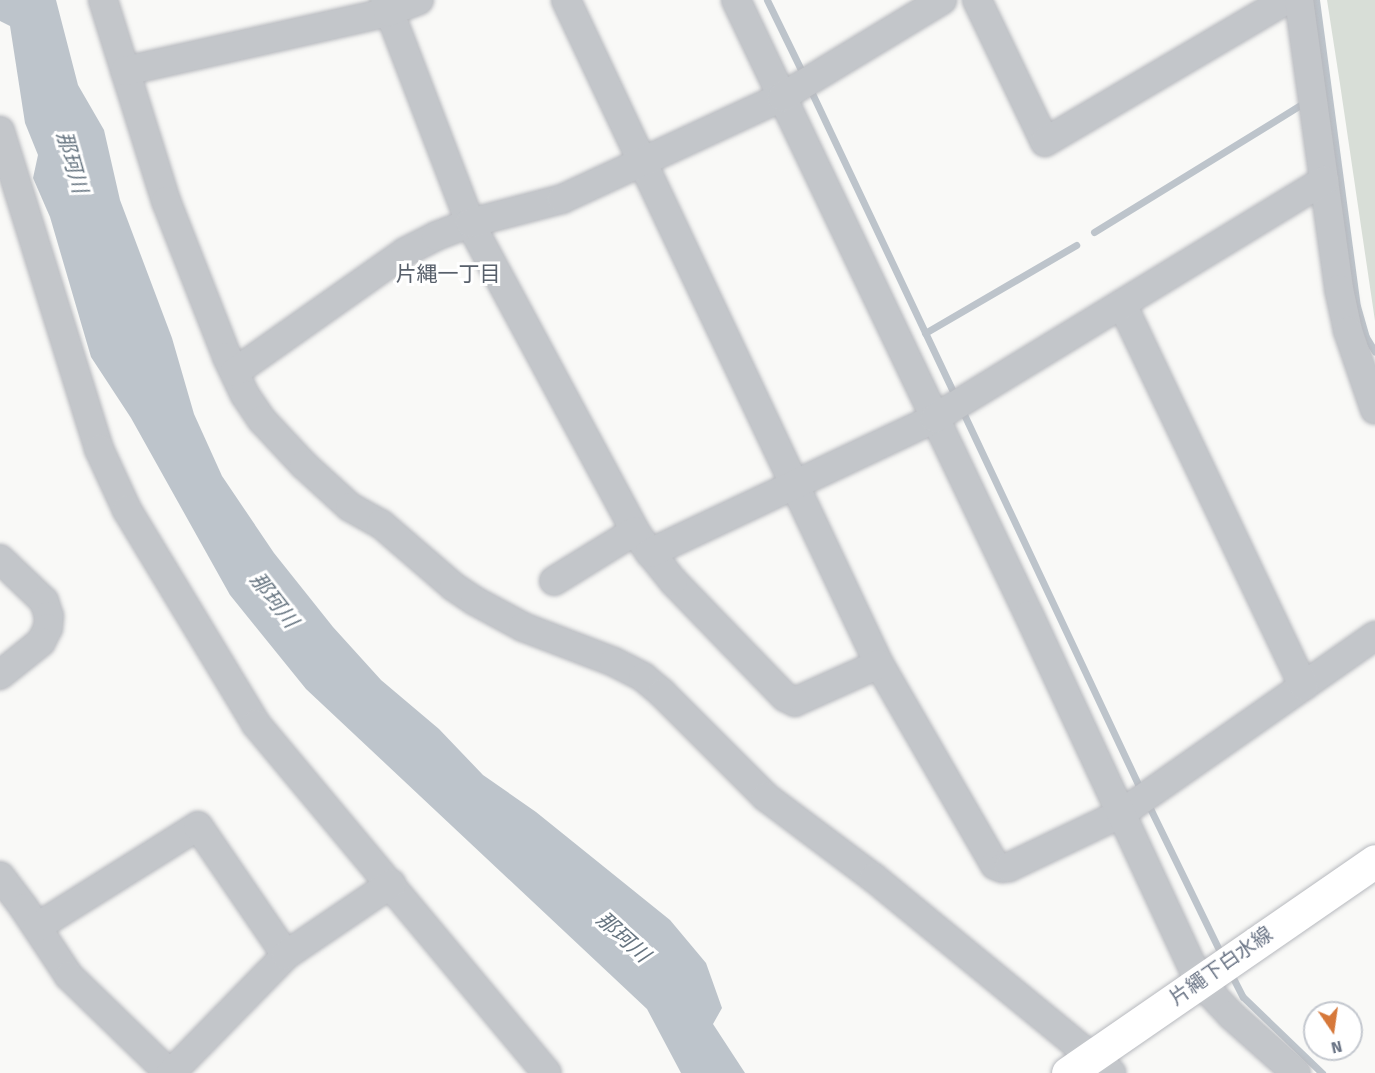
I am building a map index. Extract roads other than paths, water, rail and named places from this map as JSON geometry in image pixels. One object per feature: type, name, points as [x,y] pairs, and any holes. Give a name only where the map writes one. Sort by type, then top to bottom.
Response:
[{"type":"main road","name":"片繩下白水線","points":[[1090,1068],[1199,981],[1375,861]]},
{"type":"street","points":[[103,0],[184,252],[245,395],[262,420],[304,465],[350,507],[381,524],[454,587],[523,627],[614,662],[642,677],[662,693],[766,797],[883,885],[1090,1068]]},
{"type":"street","points":[[125,70],[419,0]]},
{"type":"street","points":[[566,0],[879,664],[995,865],[1002,868],[1009,867],[1122,813],[1375,636]]},
{"type":"street","points":[[736,0],[1122,813],[1199,981],[1231,1015],[1296,1073]]},
{"type":"street","points":[[235,372],[405,252],[436,236],[470,223],[562,199],[782,97],[942,0]]},
{"type":"street","points":[[976,0],[1045,142],[1286,0]]},
{"type":"street","points":[[1299,0],[1339,289],[1366,361],[1375,410]]},
{"type":"street","points":[[387,6],[470,223],[642,542],[673,580],[777,688],[795,702],[879,664]]},
{"type":"street","points":[[0,131],[99,449],[127,510],[256,724],[547,1073]]},
{"type":"street","points":[[554,581],[642,542],[795,485],[935,418],[1324,181]]},
{"type":"street","points":[[1122,304],[1303,686]]},
{"type":"street","points":[[0,559],[44,601],[49,616],[48,628],[41,642],[0,675]]},
{"type":"street","points":[[37,927],[198,826],[286,956]]},
{"type":"street","points":[[0,876],[69,976],[170,1073],[286,956],[391,884]]},
{"type":"water","name":"那珂川","points":[[0,0],[56,0],[78,85],[104,130],[120,200],[172,338],[194,414],[222,476],[274,553],[333,627],[381,680],[439,729],[483,775],[536,812],[670,920],[706,963],[722,1008],[713,1024],[745,1073],[681,1073],[647,1009],[306,689],[230,595],[131,418],[91,357],[50,217],[33,178],[38,155],[25,123],[10,26],[0,21]]},
{"type":"waterway","points":[[767,0],[804,76]]},
{"type":"waterway","points":[[1316,0],[1357,306],[1366,337],[1375,352]]},
{"type":"waterway","points":[[810,89],[956,398]]},
{"type":"waterway","points":[[1094,232],[1304,103]]},
{"type":"waterway","points":[[925,333],[1076,245]]},
{"type":"waterway","points":[[961,408],[1142,792]]},
{"type":"waterway","points":[[1147,802],[1222,956]]},
{"type":"waterway","points":[[1230,972],[1243,997],[1322,1073]]},
{"type":"district","name":"片縄一丁目","points":[[448,274]]}]
